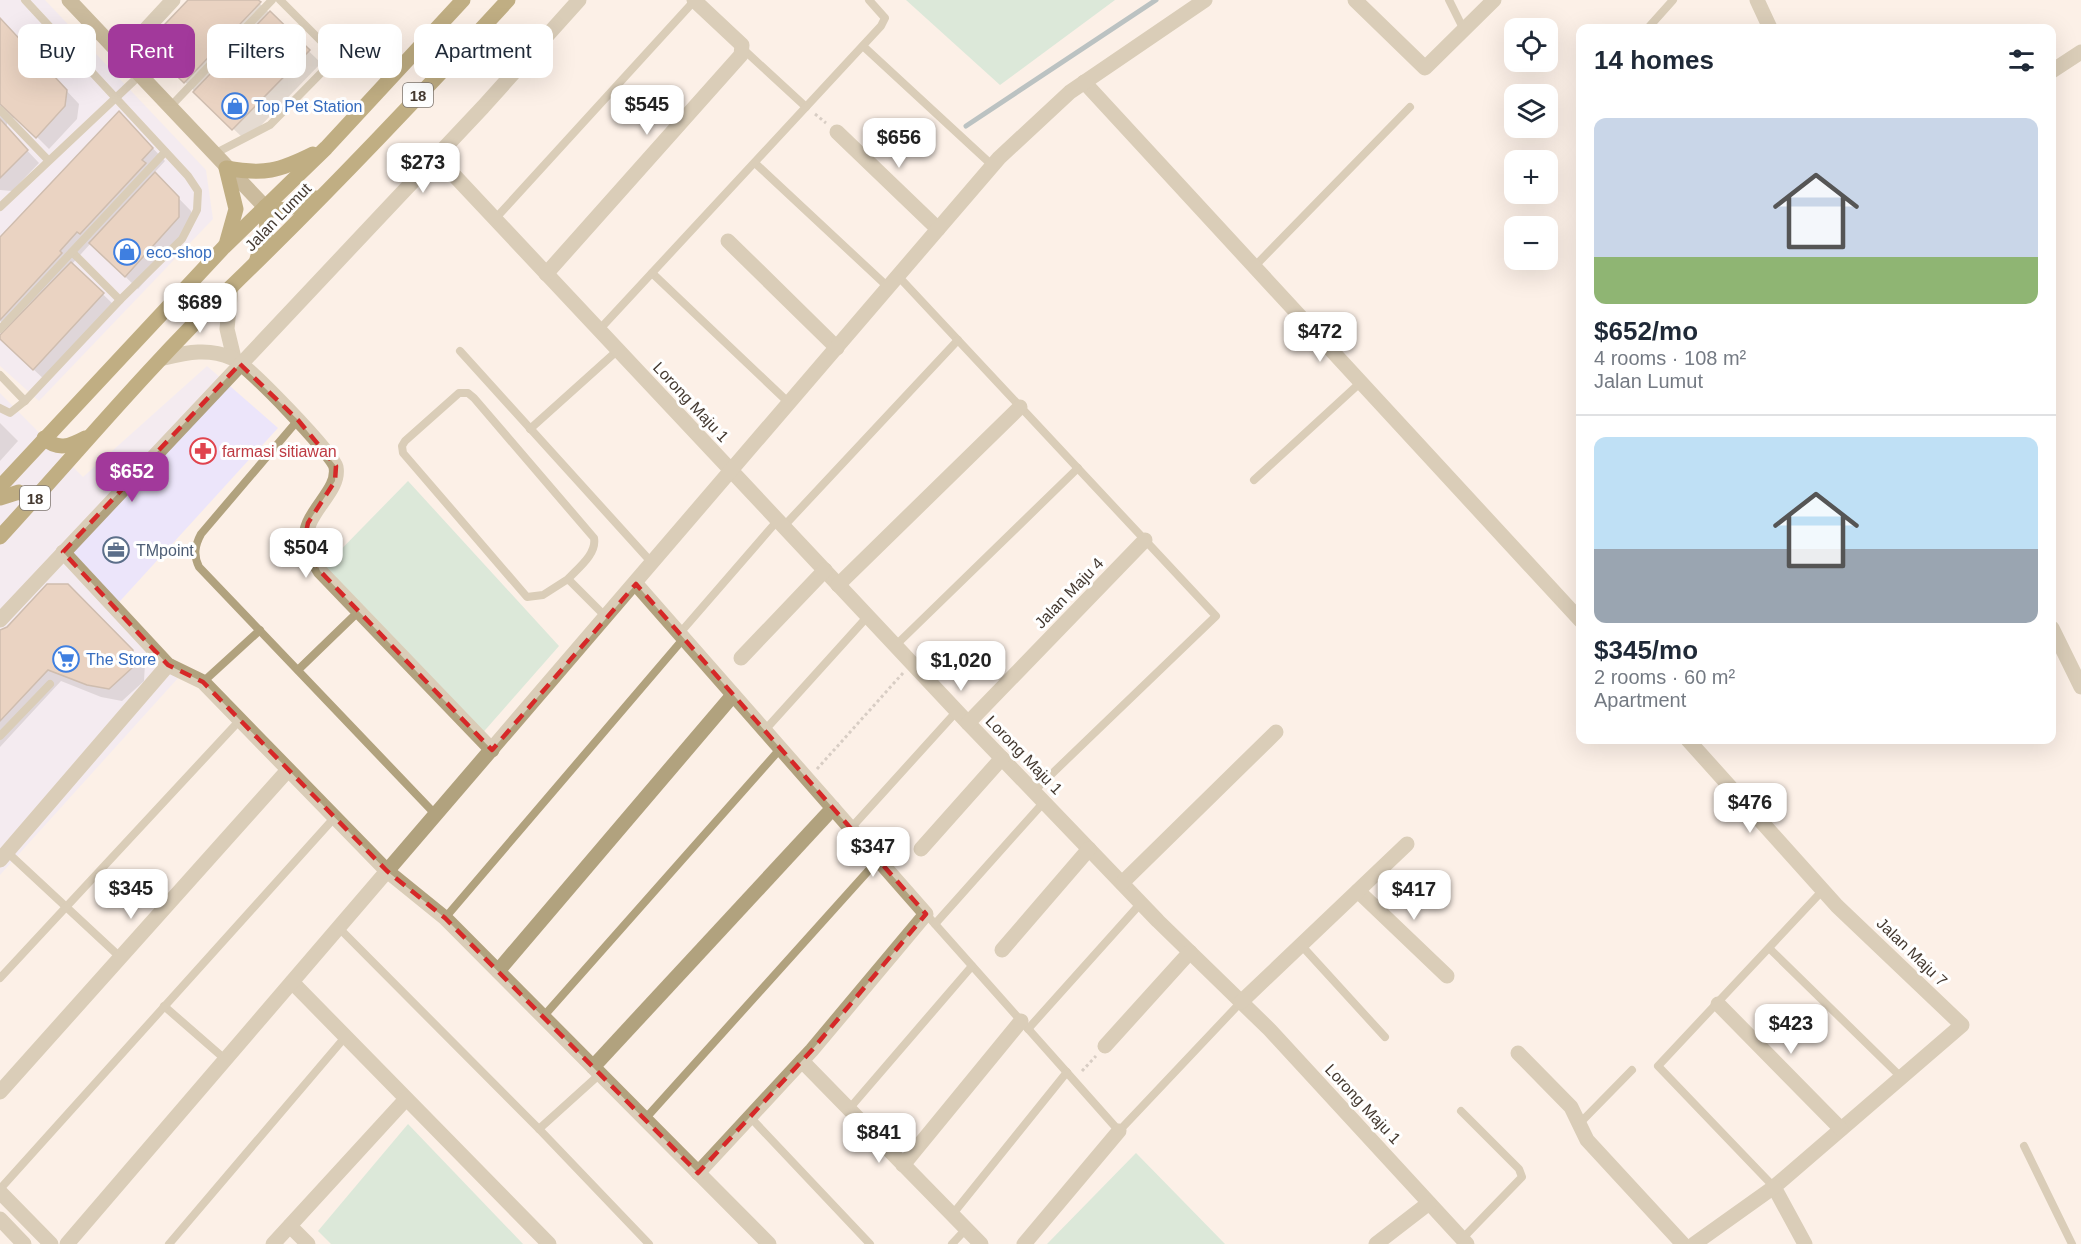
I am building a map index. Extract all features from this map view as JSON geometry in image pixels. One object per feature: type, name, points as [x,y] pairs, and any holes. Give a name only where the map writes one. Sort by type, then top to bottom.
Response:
[{"type":"main road","name":"Jalan Lumut","points":[[0,486],[224,247],[326,148],[463,0]]},
{"type":"main road","name":"Jalan Lumut","points":[[0,537],[104,420],[231,287],[251,270],[329,190],[508,0]]},
{"type":"main road","points":[[224,247],[233,225],[236,208],[226,168],[263,173],[278,171],[326,148]]},
{"type":"main road","points":[[251,270],[260,253],[267,228],[265,207],[284,210],[295,208],[329,190]]},
{"type":"main road","points":[[44,438],[51,444],[62,447],[72,445],[89,436],[104,420]]},
{"type":"main road","points":[[0,498],[19,492],[34,500]]},
{"type":"street","points":[[69,0],[108,42]]},
{"type":"street","points":[[151,24],[173,0]]},
{"type":"street","points":[[0,620],[237,361],[436,156],[579,0]]},
{"type":"street","points":[[546,274],[741,55],[743,49],[695,0]]},
{"type":"street","points":[[68,1244],[993,166],[1084,82],[1205,0]]},
{"type":"street","points":[[1355,0],[1425,68],[1494,0]]},
{"type":"street","points":[[1757,0],[1768,24]]},
{"type":"street","points":[[2056,68],[2081,52]]},
{"type":"street","points":[[141,78],[265,207]]},
{"type":"street","points":[[1084,82],[1576,616]]},
{"type":"street","points":[[837,132],[938,229]]},
{"type":"street","name":"Lorong Maju 1","points":[[436,156],[968,723],[1141,903],[1241,1002],[1465,1241]]},
{"type":"street","points":[[728,241],[837,348]]},
{"type":"street","points":[[231,287],[227,329],[237,361]]},
{"type":"street","points":[[164,358],[202,351],[237,361],[298,420],[336,466],[334,481],[308,523],[307,549],[320,571],[492,750]]},
{"type":"street","points":[[838,585],[1020,406]]},
{"type":"street","name":"Jalan Maju 4","points":[[968,723],[1146,540]]},
{"type":"street","points":[[63,552],[168,665],[203,682],[387,871],[445,918],[769,1244]]},
{"type":"street","points":[[741,658],[825,570]]},
{"type":"street","points":[[636,584],[931,919],[698,1173]]},
{"type":"street","points":[[2056,636],[2081,687]]},
{"type":"street","points":[[3,855],[168,665]]},
{"type":"street","points":[[498,971],[733,695]]},
{"type":"street","points":[[1122,883],[1276,732]]},
{"type":"street","name":"Jalan Maju 7","points":[[1692,744],[1837,906],[1962,1025],[1902,1077]]},
{"type":"street","points":[[921,849],[1002,758]]},
{"type":"street","points":[[0,1092],[288,770]]},
{"type":"street","points":[[596,1070],[833,808]]},
{"type":"street","points":[[1241,1002],[1407,844]]},
{"type":"street","points":[[1002,950],[1089,849]]},
{"type":"street","points":[[1358,891],[1447,976]]},
{"type":"street","points":[[1105,1046],[1190,952]]},
{"type":"street","points":[[292,982],[549,1244]]},
{"type":"street","points":[[1718,1004],[1841,1129]]},
{"type":"street","points":[[903,1165],[1025,1025]]},
{"type":"street","points":[[1518,1053],[1571,1107],[1587,1140],[1683,1244]]},
{"type":"street","points":[[802,1061],[981,1244]]},
{"type":"street","points":[[1694,1244],[1774,1187],[1902,1077]]},
{"type":"street","points":[[273,1244],[406,1099]]},
{"type":"street","points":[[1024,1244],[1119,1131]]},
{"type":"street","points":[[1774,1187],[1805,1244]]},
{"type":"street","points":[[0,1190],[51,1244]]},
{"type":"street","points":[[1376,1244],[1429,1203]]},
{"type":"street","points":[[0,1219],[24,1244]]},
{"type":"street","points":[[290,1226],[308,1244]]},
{"type":"lane","points":[[0,408],[10,413],[25,401],[120,300],[182,239],[197,210],[198,190],[25,0]]},
{"type":"lane","points":[[170,106],[272,0]]},
{"type":"lane","points":[[214,154],[270,125],[330,61],[327,47],[280,0]]},
{"type":"lane","points":[[495,219],[695,0]]},
{"type":"lane","points":[[599,330],[863,46],[885,18],[869,0]]},
{"type":"lane","points":[[1449,0],[1464,30]]},
{"type":"lane","points":[[1652,24],[1673,0]]},
{"type":"lane","points":[[863,46],[993,166]]},
{"type":"lane","points":[[743,49],[806,107]]},
{"type":"lane","points":[[0,207],[48,159],[137,78]]},
{"type":"lane","points":[[1254,267],[1410,107]]},
{"type":"lane","points":[[0,110],[48,159]]},
{"type":"lane","points":[[0,328],[165,152]]},
{"type":"lane","points":[[755,163],[958,340],[1216,616],[1039,797],[931,919],[1119,1131],[1241,1002]]},
{"type":"lane","points":[[72,252],[120,300]]},
{"type":"lane","points":[[652,273],[789,403]]},
{"type":"lane","points":[[445,918],[682,636],[781,523],[958,340]]},
{"type":"lane","points":[[530,429],[618,350]]},
{"type":"lane","points":[[460,351],[653,564]]},
{"type":"lane","points":[[0,375],[25,401]]},
{"type":"lane","points":[[1254,480],[1360,382]]},
{"type":"lane","points":[[459,393],[468,393],[474,398],[594,538],[595,545],[590,554],[568,579],[543,596],[527,597],[403,453],[402,446],[405,441],[459,393]]},
{"type":"lane","points":[[298,420],[201,534],[196,543],[195,559],[199,567],[436,815]]},
{"type":"lane","points":[[896,645],[1078,468]]},
{"type":"lane","points":[[568,579],[607,618]]},
{"type":"lane","points":[[298,670],[359,611]]},
{"type":"lane","points":[[765,730],[868,616]]},
{"type":"lane","points":[[203,682],[260,630]]},
{"type":"lane","points":[[0,736],[50,684]]},
{"type":"lane","points":[[851,828],[957,711]]},
{"type":"lane","points":[[0,978],[239,721]]},
{"type":"lane","points":[[543,1017],[781,748]]},
{"type":"lane","points":[[0,1190],[335,817]]},
{"type":"lane","points":[[3,855],[66,906],[120,957]]},
{"type":"lane","points":[[645,1119],[878,860]]},
{"type":"lane","points":[[1774,1187],[1658,1066],[1823,891]]},
{"type":"lane","points":[[1025,1025],[1141,903]]},
{"type":"lane","points":[[339,928],[539,1128],[649,1244]]},
{"type":"lane","points":[[1301,945],[1385,1037]]},
{"type":"lane","points":[[1770,948],[1902,1077]]},
{"type":"lane","points":[[849,1110],[972,966]]},
{"type":"lane","points":[[164,1006],[226,1060]]},
{"type":"lane","points":[[169,1244],[346,1036]]},
{"type":"lane","points":[[539,1128],[596,1070]]},
{"type":"lane","points":[[1580,1123],[1632,1070]]},
{"type":"lane","points":[[952,1215],[1067,1072]]},
{"type":"lane","points":[[1461,1111],[1519,1169],[1522,1177],[1465,1241]]},
{"type":"lane","points":[[750,1117],[870,1244]]},
{"type":"lane","points":[[2024,1146],[2072,1244]]},
{"type":"lane","points":[[952,1244],[966,1229]]},
{"type":"path","points":[[806,107],[837,132]]},
{"type":"path","points":[[808,780],[912,663]]},
{"type":"path","points":[[1073,1080],[1105,1046]]},
{"type":"highlighted area","points":[[240,364],[298,420],[336,466],[335,481],[308,523],[305,537],[320,571],[492,750],[636,584],[926,914],[812,1050],[698,1173],[445,918],[387,871],[203,682],[168,665],[63,552]]},
{"type":"shaded area","points":[[0,0],[45,0],[68,24],[18,24],[18,78],[96,78],[96,54],[108,67],[108,78],[119,78],[206,170],[213,219],[39,401],[0,366]]},
{"type":"shaded area","points":[[207,366],[278,428],[111,611],[179,677],[0,875],[0,393],[83,477]]},
{"type":"green space","points":[[906,0],[1115,0],[1000,85]]},
{"type":"green space","points":[[408,481],[559,646],[479,737],[320,571]]},
{"type":"green space","points":[[408,1124],[523,1244],[331,1244],[318,1231]]},
{"type":"green space","points":[[1136,1153],[1225,1244],[1047,1244]]},
{"type":"building","points":[[188,0],[258,0],[261,2],[240,24],[207,24],[207,59],[195,71],[195,24],[165,24]]},
{"type":"building","points":[[270,11],[283,24],[258,24]]},
{"type":"building","points":[[0,18],[18,37],[18,78],[56,78],[67,90],[65,106],[36,138],[0,104]]},
{"type":"building","points":[[207,77],[283,78],[232,130],[193,92]]},
{"type":"building","points":[[179,78],[189,78],[184,83]]},
{"type":"building","points":[[119,111],[153,148],[142,160],[146,163],[80,234],[77,232],[60,251],[62,253],[0,320],[0,237]]},
{"type":"building","points":[[0,119],[28,150],[0,178]]},
{"type":"building","points":[[155,172],[179,197],[179,217],[125,277],[89,243]]},
{"type":"building","points":[[71,262],[104,293],[33,370],[0,339],[0,335]]},
{"type":"building","name":"The Store","points":[[47,584],[68,584],[133,650],[132,668],[109,689],[87,685],[48,670],[0,721],[0,630],[7,627]]},
{"type":"waterway","points":[[966,126],[1156,0]]},
{"type":"place","name":"Top Pet Station","points":[[235,106]]},
{"type":"place","name":"eco-shop","points":[[127,252]]},
{"type":"place","name":"farmasi sitiawan","points":[[203,451]]},
{"type":"place","name":"TMpoint","points":[[116,550]]},
{"type":"place","name":"The Store","points":[[66,659]]}]
